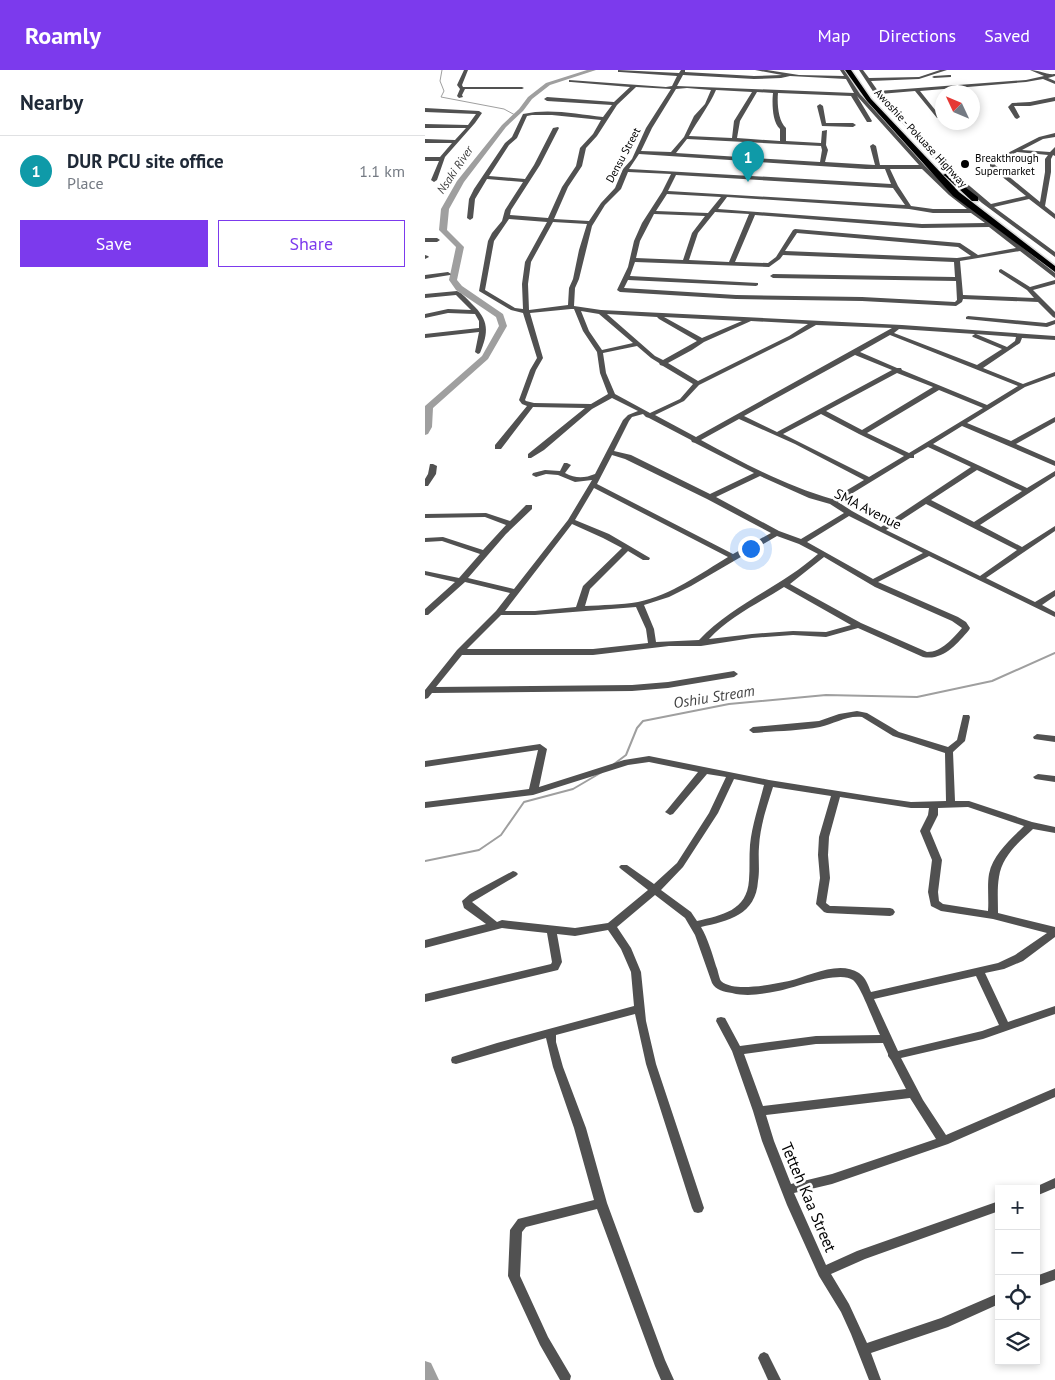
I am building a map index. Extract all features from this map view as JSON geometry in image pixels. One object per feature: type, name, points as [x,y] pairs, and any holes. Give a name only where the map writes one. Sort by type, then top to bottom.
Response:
[{"type":"main road","name":"Awoshie - Pokuase Highway","points":[[856,70],[875,100],[931,159],[969,195],[1055,261]]},
{"type":"main road","name":"Awoshie - Pokuase Highway","points":[[848,74],[869,100],[956,194],[1055,270]]},
{"type":"main road","points":[[900,134],[908,133]]},
{"type":"street","points":[[465,70],[459,85],[463,88],[522,88]]},
{"type":"street","points":[[757,70],[799,76],[848,74]]},
{"type":"street","points":[[797,70],[799,76]]},
{"type":"street","points":[[842,70],[848,74],[855,95],[869,121]]},
{"type":"street","points":[[861,70],[876,93],[943,166],[1055,255]]},
{"type":"street","points":[[929,76],[945,70]]},
{"type":"street","points":[[1033,70],[1050,76],[1055,84]]},
{"type":"street","points":[[620,71],[780,78],[789,75]]},
{"type":"street","name":"Densu Street","points":[[574,308],[572,288],[576,279],[585,236],[603,204],[618,189],[626,170],[638,152],[649,128],[681,73]]},
{"type":"street","points":[[867,80],[949,76]]},
{"type":"street","points":[[876,93],[917,91],[1050,76]]},
{"type":"street","points":[[746,91],[753,77]]},
{"type":"street","points":[[571,81],[674,88],[816,95],[855,95],[923,166],[972,211],[1055,276]]},
{"type":"street","points":[[591,406],[531,405],[524,403],[522,400],[533,370],[541,358],[526,312],[525,284],[529,262],[552,219],[552,214],[565,187],[579,166],[583,148],[606,119],[615,104],[634,86]]},
{"type":"street","points":[[461,97],[459,96],[463,88]]},
{"type":"street","points":[[673,153],[686,137],[697,116],[707,104],[714,89]]},
{"type":"street","points":[[733,139],[737,121],[755,91]]},
{"type":"street","points":[[917,91],[935,114]]},
{"type":"street","points":[[776,92],[775,101],[779,126],[783,128],[783,142]]},
{"type":"street","points":[[1017,117],[1011,107],[1012,105],[1055,99]]},
{"type":"street","points":[[547,100],[615,104]]},
{"type":"street","points":[[820,106],[824,125],[853,125]]},
{"type":"street","points":[[425,110],[478,112],[478,118],[468,127],[442,159],[434,180]]},
{"type":"street","points":[[470,218],[472,199],[507,144],[514,138],[525,115],[530,113],[606,119]]},
{"type":"street","points":[[425,126],[468,127]]},
{"type":"street","points":[[556,128],[527,182],[509,210],[509,217],[493,236],[490,245],[482,291],[513,309],[526,312],[574,308],[601,312],[897,327],[966,332],[1019,339],[1055,338]]},
{"type":"street","points":[[822,163],[825,150],[823,145],[825,131]]},
{"type":"street","points":[[1055,135],[1041,138],[992,163],[993,166],[1055,217]]},
{"type":"street","points":[[686,137],[823,145]]},
{"type":"street","points":[[425,141],[455,142]]},
{"type":"street","points":[[873,146],[877,167]]},
{"type":"street","points":[[1017,150],[1054,152]]},
{"type":"street","points":[[638,152],[877,167],[923,166]]},
{"type":"street","points":[[1042,206],[1048,172],[1048,159],[1054,152]]},
{"type":"street","points":[[425,159],[442,159]]},
{"type":"street","points":[[887,167],[895,186],[909,207]]},
{"type":"street","points":[[626,170],[895,186]]},
{"type":"street","points":[[675,174],[651,212],[639,236],[633,260],[620,290],[736,297],[862,299],[957,304],[960,302],[957,260]]},
{"type":"street","points":[[486,177],[527,182]]},
{"type":"street","points":[[779,198],[787,181]]},
{"type":"street","points":[[665,192],[909,207],[933,211],[972,211]]},
{"type":"street","points":[[686,261],[695,233],[726,195]]},
{"type":"street","points":[[991,206],[1030,197]]},
{"type":"street","points":[[651,212],[752,214],[922,226],[990,225]]},
{"type":"street","points":[[732,262],[752,214]]},
{"type":"street","points":[[509,217],[591,223]]},
{"type":"street","points":[[633,260],[769,264],[775,262],[795,231],[960,245],[977,257]]},
{"type":"street","points":[[425,240],[437,240]]},
{"type":"street","points":[[781,253],[957,260],[1021,250]]},
{"type":"street","points":[[1001,271],[1029,289],[1055,316]]},
{"type":"street","points":[[425,277],[448,274]]},
{"type":"street","points":[[773,276],[959,279]]},
{"type":"street","points":[[625,278],[756,284]]},
{"type":"street","points":[[1029,289],[1055,282]]},
{"type":"street","points":[[425,296],[457,293],[477,312],[483,321],[478,352]]},
{"type":"street","points":[[960,297],[1040,300]]},
{"type":"street","points":[[574,308],[600,352],[603,373],[612,395],[646,414]]},
{"type":"street","points":[[425,316],[448,311],[477,312]]},
{"type":"street","points":[[601,312],[663,364],[697,384]]},
{"type":"street","points":[[660,315],[661,318],[701,341]]},
{"type":"street","points":[[968,318],[1047,325],[1055,322]]},
{"type":"street","points":[[663,364],[668,358],[690,349],[701,341],[751,319]]},
{"type":"street","points":[[428,693],[460,652],[499,613],[571,521],[611,452],[616,437],[630,416],[646,414],[682,400],[697,384],[791,337],[815,322]]},
{"type":"street","points":[[694,441],[890,333],[897,327]]},
{"type":"street","points":[[425,336],[483,330]]},
{"type":"street","points":[[966,332],[1007,349]]},
{"type":"street","points":[[890,333],[1023,386]]},
{"type":"street","points":[[978,368],[1019,339]]},
{"type":"street","points":[[600,352],[638,344]]},
{"type":"street","points":[[853,352],[899,369],[989,408]]},
{"type":"street","points":[[778,434],[899,369]]},
{"type":"street","points":[[833,502],[1023,386],[1055,374]]},
{"type":"street","points":[[861,433],[939,387]]},
{"type":"street","points":[[531,456],[546,446],[591,406],[612,395]]},
{"type":"street","points":[[498,447],[531,405]]},
{"type":"street","points":[[821,411],[861,433],[911,456]]},
{"type":"street","name":"SMA Avenue","points":[[646,414],[694,441],[759,473],[812,496],[833,502],[849,514],[1055,615]]},
{"type":"street","points":[[737,416],[778,434],[869,480]]},
{"type":"street","points":[[1011,444],[1055,420]]},
{"type":"street","points":[[962,424],[1055,464]]},
{"type":"street","points":[[929,445],[1027,490]]},
{"type":"street","points":[[611,452],[628,457],[711,496],[776,533],[802,542],[872,582],[955,619],[966,628],[955,641],[933,656],[926,655],[858,625],[784,584]]},
{"type":"street","points":[[561,473],[567,465]]},
{"type":"street","points":[[425,484],[432,474],[433,466]]},
{"type":"street","points":[[881,530],[975,467]]},
{"type":"street","points":[[536,475],[545,472],[561,473],[563,476],[582,481],[599,474]]},
{"type":"street","points":[[711,496],[759,473]]},
{"type":"street","points":[[975,525],[1055,473]]},
{"type":"street","points":[[593,485],[733,557]]},
{"type":"street","points":[[926,500],[1022,550]]},
{"type":"street","points":[[425,613],[461,580],[510,524],[529,507]]},
{"type":"street","points":[[802,542],[849,514]]},
{"type":"street","points":[[425,516],[485,515],[510,524]]},
{"type":"street","points":[[571,521],[589,528],[646,558]]},
{"type":"street","points":[[982,578],[1055,528]]},
{"type":"street","points":[[499,613],[535,613],[639,604],[686,587],[733,557],[776,533]]},
{"type":"street","points":[[425,540],[443,539],[484,553]]},
{"type":"street","points":[[580,608],[586,588],[627,548]]},
{"type":"street","points":[[872,582],[930,553]]},
{"type":"street","points":[[701,642],[713,629],[784,584],[823,554]]},
{"type":"street","points":[[425,574],[516,592]]},
{"type":"street","points":[[1037,605],[1055,592]]},
{"type":"street","points":[[639,604],[650,629],[652,645]]},
{"type":"street","points":[[460,652],[593,652],[777,634],[827,634],[858,625]]},
{"type":"street","points":[[428,693],[646,687],[734,674]]},
{"type":"street","points":[[753,730],[820,724],[839,717],[857,714],[864,715],[896,734],[949,751]]},
{"type":"street","points":[[949,751],[961,741],[966,717]]},
{"type":"street","points":[[1037,737],[1055,739]]},
{"type":"street","points":[[425,764],[540,747],[543,749],[533,792]]},
{"type":"street","points":[[949,751],[951,804]]},
{"type":"street","points":[[425,805],[533,792],[614,766],[649,759],[769,783],[911,805],[934,806],[951,804],[978,806],[1031,825],[1055,830]]},
{"type":"street","points":[[670,812],[705,770]]},
{"type":"street","points":[[425,944],[495,925],[521,926],[552,931],[589,932],[611,926],[654,891],[680,865],[713,813],[731,776]]},
{"type":"street","points":[[1038,778],[1055,779]]},
{"type":"street","points":[[695,925],[726,916],[738,910],[747,902],[752,892],[758,824],[769,783]]},
{"type":"street","points":[[836,794],[824,837],[825,878],[821,904],[827,909],[834,910],[890,912]]},
{"type":"street","points":[[934,806],[933,815],[925,831],[935,851],[937,861],[934,903],[941,907],[993,915],[1055,931]]},
{"type":"street","points":[[993,915],[995,869],[1003,856],[1031,825]]},
{"type":"street","points":[[624,866],[654,891],[688,915],[695,925],[717,983],[724,990],[765,990],[830,974],[848,972],[861,981],[893,1056],[929,1121],[943,1141]]},
{"type":"street","points":[[495,925],[467,905],[467,901],[513,874]]},
{"type":"street","points":[[611,926],[626,948],[636,972],[639,1010],[651,1064],[698,1208]]},
{"type":"street","points":[[425,998],[554,967],[557,962],[552,931]]},
{"type":"street","points":[[868,997],[898,988],[979,972],[1019,958],[1055,931]]},
{"type":"street","points":[[979,972],[1006,1028]]},
{"type":"street","points":[[456,1060],[497,1047],[639,1010]]},
{"type":"street","points":[[893,1056],[1006,1028],[1055,1010]]},
{"type":"street","points":[[721,1021],[737,1051],[816,1040],[885,1039]]},
{"type":"street","points":[[551,1034],[551,1042],[558,1067],[580,1128],[601,1203],[659,1362],[668,1380]]},
{"type":"street","name":"Tetteh Kaa Street","points":[[737,1051],[768,1141],[793,1205],[823,1272],[845,1308],[864,1350]]},
{"type":"street","points":[[788,1190],[832,1179],[943,1141],[1055,1092]]},
{"type":"street","points":[[759,1111],[913,1093]]},
{"type":"street","points":[[1040,1189],[1055,1183]]},
{"type":"street","points":[[565,1376],[544,1341],[515,1276],[516,1230],[522,1223],[601,1203]]},
{"type":"street","points":[[823,1272],[861,1255],[995,1207]]},
{"type":"street","points":[[1040,1280],[1055,1274]]},
{"type":"street","points":[[875,1380],[864,1350],[944,1323],[995,1300]]},
{"type":"street","points":[[764,1358],[775,1380]]},
{"type":"waterway","points":[[442,70],[440,81],[444,91],[441,97],[504,109],[515,115]]},
{"type":"waterway","name":"Nsaki River","points":[[425,432],[428,427],[429,407],[485,357],[503,326],[500,316],[459,288],[453,280],[460,247],[443,230],[445,209],[461,181],[504,126],[521,110],[530,98],[548,84],[593,70]]},
{"type":"waterway","name":"Oshiu Stream","points":[[614,764],[626,755],[637,728],[643,721],[729,704],[826,695],[917,697],[992,681],[1055,653]]},
{"type":"waterway","name":"Oshiu Stream","points":[[425,861],[479,850],[501,835],[524,802],[573,789],[602,772]]},
{"type":"waterway","name":"Nsaki River","points":[[425,1368],[431,1380]]},
{"type":"place","name":"Breakthrough Supermarket","points":[[965,164]]},
{"type":"place","name":"DUR PCU site office","points":[[748,182]]}]
